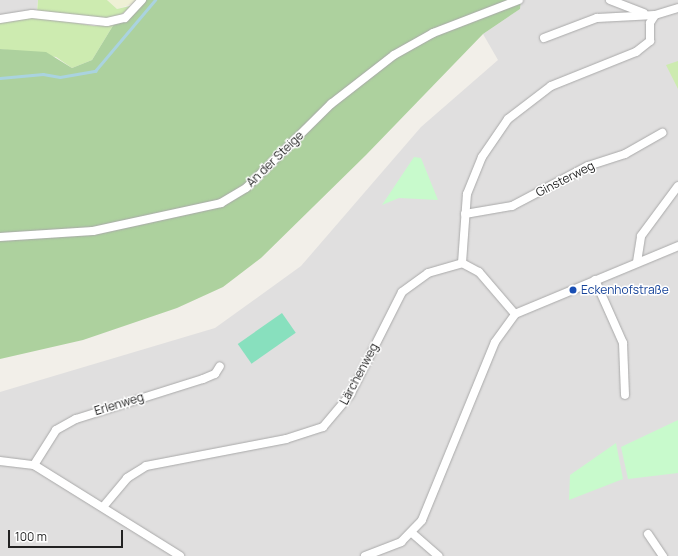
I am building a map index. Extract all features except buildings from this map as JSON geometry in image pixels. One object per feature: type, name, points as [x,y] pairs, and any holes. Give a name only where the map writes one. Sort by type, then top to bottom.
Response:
[{"type":"street","points":[[0,19],[32,14],[107,22],[125,18],[142,0]]},
{"type":"street","name":"An der Steige","points":[[0,238],[92,231],[221,203],[246,188],[331,104],[394,55],[433,33],[519,0]]},
{"type":"street","points":[[610,0],[651,14]]},
{"type":"street","points":[[544,38],[597,18],[651,14],[678,8]]},
{"type":"street","points":[[515,314],[479,272],[462,263],[466,194],[473,176],[508,119],[551,86],[636,52],[650,41],[651,14]]},
{"type":"street","name":"Ginsterweg","points":[[465,214],[512,206],[588,166],[625,154],[662,133]]},
{"type":"street","points":[[637,262],[641,236],[678,186]]},
{"type":"street","points":[[365,556],[412,533],[430,504],[495,342],[515,314],[678,246]]},
{"type":"street","name":"Lärchenweg","points":[[103,506],[127,478],[146,466],[286,438],[323,427],[350,395],[402,292],[428,273],[462,263]]},
{"type":"street","points":[[595,280],[623,343],[625,395]]},
{"type":"street","name":"Erlenweg","points":[[34,465],[56,430],[76,419],[203,379],[215,374],[220,366]]},
{"type":"street","points":[[0,461],[34,465],[103,506],[180,556]]},
{"type":"street","points":[[412,533],[438,556]]},
{"type":"street","points":[[648,534],[663,556]]},
{"type":"shaded area","points":[[0,0],[38,0],[36,16],[0,20]]},
{"type":"shaded area","points":[[521,0],[678,0],[678,556],[0,556],[0,392],[215,328],[301,266],[421,127],[498,60],[483,34],[520,9]]},
{"type":"green space","points":[[38,0],[107,0],[117,9],[134,5],[115,19],[37,12]]},
{"type":"green space","points":[[107,0],[144,0],[117,9]]},
{"type":"green space","points":[[144,0],[521,0],[520,9],[483,34],[366,155],[261,258],[223,287],[177,308],[83,340],[0,359],[0,49],[46,52],[72,68],[92,60],[114,24]]},
{"type":"green space","points":[[36,16],[94,26],[114,24],[92,60],[72,68],[56,57],[0,49],[0,20]]},
{"type":"green space","points":[[678,61],[678,89],[666,65]]},
{"type":"green space","points":[[414,157],[421,158],[438,200],[399,198],[382,205]]},
{"type":"green space","points":[[282,313],[296,333],[252,364],[238,344]]},
{"type":"green space","points":[[678,420],[678,473],[628,479],[621,447]]},
{"type":"green space","points":[[616,443],[623,479],[569,500],[570,475]]},
{"type":"waterway","points":[[0,78],[43,74],[60,77],[95,71],[155,0]]},
{"type":"place","name":"Eckenhofstraße","points":[[573,290]]}]
